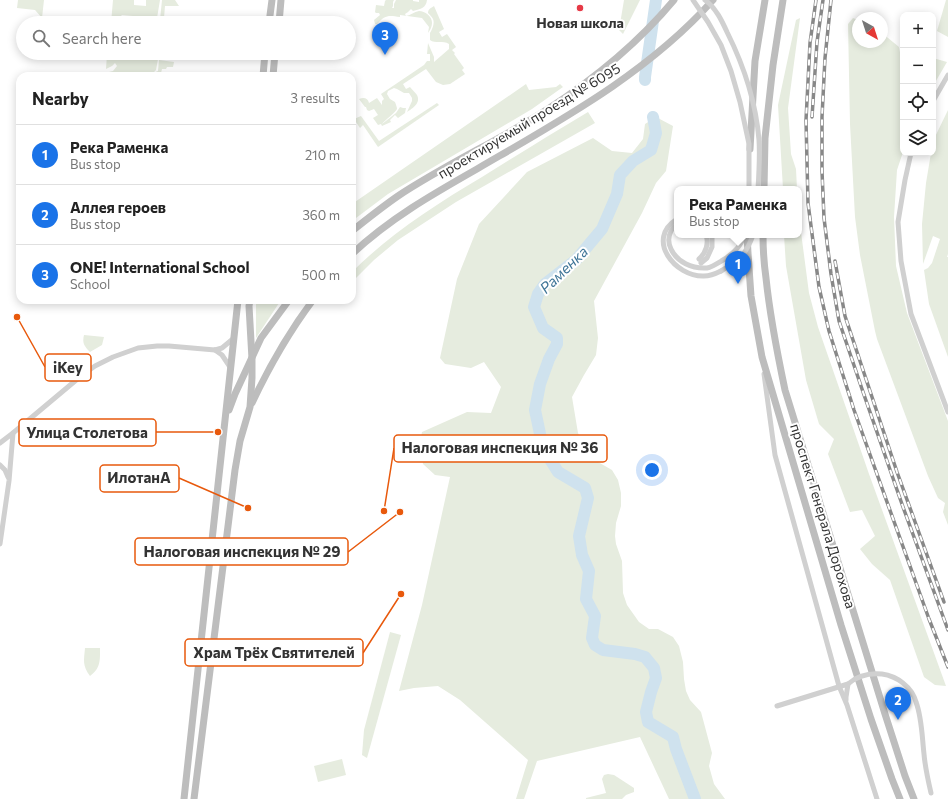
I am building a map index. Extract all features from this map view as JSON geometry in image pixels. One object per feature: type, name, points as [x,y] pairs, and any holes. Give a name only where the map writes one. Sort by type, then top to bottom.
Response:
[{"type":"main road","points":[[270,16],[272,0]]},
{"type":"main road","points":[[280,16],[281,0]]},
{"type":"main road","name":"проектируемый проезд № 6095","points":[[356,228],[398,196],[547,109],[572,92],[604,68],[632,44],[660,17],[674,0]]},
{"type":"main road","points":[[748,186],[755,62],[765,0]]},
{"type":"main road","points":[[764,186],[765,138],[773,65],[783,0]]},
{"type":"main road","name":"проектируемый проезд № 6095","points":[[356,251],[379,231],[410,209],[582,107],[620,82],[654,57],[678,36],[701,13],[709,1]]},
{"type":"main road","points":[[264,72],[265,60]]},
{"type":"main road","points":[[273,72],[274,60]]},
{"type":"main road","name":"проспект Генерала Дорохова","points":[[746,238],[751,296],[762,358],[871,719],[900,799]]},
{"type":"main road","name":"проспект Генерала Дорохова","points":[[763,238],[769,307],[785,390],[885,714],[914,799]]},
{"type":"main road","points":[[184,799],[238,304]]},
{"type":"main road","points":[[249,304],[252,359],[250,407]]},
{"type":"main road","points":[[225,421],[235,394],[261,338],[286,304]]},
{"type":"main road","points":[[194,799],[240,441],[250,407],[263,379],[276,355],[310,304]]},
{"type":"main road","points":[[206,594],[207,599],[212,602],[217,601],[219,596]]},
{"type":"street","points":[[693,0],[721,45],[734,79],[749,144],[748,186]]},
{"type":"street","points":[[709,1],[731,40],[742,66],[750,94],[759,142],[758,186]]},
{"type":"street","points":[[936,96],[948,75]]},
{"type":"street","points":[[910,156],[898,222],[902,261],[911,314],[948,412]]},
{"type":"street","points":[[674,221],[665,231],[663,240],[664,249],[668,257],[675,264],[691,274],[702,276],[712,275],[733,264],[748,249],[752,238]]},
{"type":"street","points":[[674,226],[668,236],[669,245],[673,254],[688,265],[698,268],[708,268],[718,264],[730,256],[744,238]]},
{"type":"street","points":[[708,238],[708,245],[700,261],[707,258],[712,246],[712,238]]},
{"type":"street","points":[[0,443],[81,376],[95,366],[112,357],[138,348],[157,346],[215,350],[222,348],[234,338]]},
{"type":"street","points":[[215,350],[222,355],[230,368]]},
{"type":"street","points":[[762,358],[775,455],[839,686],[847,705],[877,799]]},
{"type":"street","points":[[0,544],[9,478],[13,433]]},
{"type":"street","points":[[0,465],[5,470],[9,478]]},
{"type":"street","points":[[777,706],[848,684],[853,679],[864,676],[877,674],[886,675],[900,680],[909,688],[916,701],[925,765],[933,799]]},
{"type":"street","points":[[847,705],[846,697],[848,684]]},
{"type":"shaded area","points":[[18,0],[44,0],[42,16],[40,16],[35,10],[17,8]]},
{"type":"shaded area","points":[[113,0],[134,0],[134,5],[146,6],[146,0],[160,0],[157,16],[112,16]]},
{"type":"shaded area","points":[[162,0],[175,0],[179,6],[165,6],[164,16],[160,16]]},
{"type":"shaded area","points":[[386,0],[394,0],[392,8],[394,8],[396,0],[413,0],[419,2],[419,0],[427,0],[426,5],[423,8],[413,11],[411,9],[405,14],[406,16],[387,16],[375,24],[374,20],[380,15],[379,13],[375,12],[376,5],[384,6]]},
{"type":"shaded area","points":[[624,0],[640,0],[623,34],[619,30]]},
{"type":"shaded area","points":[[946,0],[948,0],[948,37],[937,31]]},
{"type":"shaded area","points":[[434,6],[444,29],[439,32],[442,37],[447,34],[456,47],[452,50],[464,68],[462,70],[465,74],[450,84],[443,85],[436,82],[426,69],[403,84],[406,89],[410,87],[418,98],[416,105],[407,112],[412,101],[409,93],[404,93],[394,88],[388,91],[387,94],[390,99],[395,102],[397,109],[382,124],[396,113],[400,107],[406,108],[405,113],[398,118],[395,115],[390,120],[391,122],[382,126],[381,124],[378,125],[373,118],[378,115],[374,109],[369,111],[367,110],[359,99],[366,98],[369,103],[377,98],[382,105],[382,101],[384,99],[381,94],[424,65],[427,61],[430,61],[430,54],[427,54],[428,43],[434,57],[434,62],[449,49],[449,44],[447,43],[434,42],[430,40],[430,33],[434,22],[428,12]]},
{"type":"shaded area","points":[[419,11],[428,14],[432,23],[428,33],[429,27],[422,18],[406,16]]},
{"type":"shaded area","points":[[800,18],[788,108],[791,154],[796,169],[797,186],[783,186],[778,105],[796,20]]},
{"type":"shaded area","points":[[852,19],[852,48],[888,48],[888,38],[899,47],[900,156],[902,156],[897,170],[894,217],[896,266],[907,313],[948,421],[948,525],[943,512],[945,503],[938,498],[928,476],[875,331],[860,255],[855,217],[850,124],[848,24]]},
{"type":"shaded area","points":[[936,59],[947,62],[936,81]]},
{"type":"shaded area","points":[[107,60],[158,60],[156,70],[154,72],[109,72],[113,71],[117,66],[115,63],[106,69]]},
{"type":"shaded area","points":[[159,60],[174,62],[173,67],[162,69],[161,72],[156,72],[158,71]]},
{"type":"shaded area","points":[[526,84],[529,90],[556,87],[560,84],[563,87],[532,109],[388,194],[356,218],[356,201]]},
{"type":"shaded area","points":[[437,103],[439,105],[378,147],[363,125],[360,128],[356,122],[356,118],[361,116],[379,141]]},
{"type":"shaded area","points":[[948,110],[948,357],[929,304],[924,270],[932,263],[940,239],[933,236],[923,264],[922,224],[926,183],[930,156],[936,156],[936,135]]},
{"type":"shaded area","points":[[588,112],[595,123],[456,202],[398,240],[374,260],[356,278],[356,268],[367,258],[414,220],[447,198]]},
{"type":"shaded area","points":[[656,117],[673,126],[666,171],[656,183],[642,213],[594,301],[598,338],[596,355],[572,397],[578,433],[588,453],[598,462],[612,470],[618,480],[621,493],[621,506],[616,523],[615,536],[622,561],[623,593],[627,605],[639,622],[649,629],[658,629],[673,637],[679,646],[683,662],[686,691],[690,700],[701,712],[712,753],[709,766],[714,784],[725,799],[669,799],[640,737],[537,761],[524,799],[516,799],[528,760],[460,700],[438,686],[399,691],[422,605],[450,477],[435,475],[423,464],[419,446],[422,432],[467,412],[491,413],[501,387],[484,362],[471,368],[445,364],[440,358],[457,279],[479,224],[527,172],[593,138],[612,151],[632,153],[643,139],[645,124]]},
{"type":"shaded area","points":[[784,238],[802,238],[809,293],[818,327],[869,474],[946,686],[935,685],[924,677],[890,580],[872,564],[860,549],[875,536],[862,510],[850,512],[828,454],[834,439],[819,424],[806,380],[786,266]]},
{"type":"shaded area","points":[[256,304],[278,304],[256,338]]},
{"type":"shaded area","points":[[84,335],[104,337],[102,345],[90,352],[84,344]]},
{"type":"shaded area","points":[[390,632],[401,635],[367,758],[362,755],[364,730]]},
{"type":"shaded area","points":[[85,648],[100,648],[100,660],[98,667],[90,676],[85,665]]},
{"type":"shaded area","points":[[342,759],[346,775],[318,782],[314,766]]},
{"type":"shaded area","points":[[604,775],[614,775],[634,788],[634,792],[626,795],[622,799],[586,799],[606,793],[602,779]]},
{"type":"waterway","name":"Раменка","points":[[645,80],[656,0]]},
{"type":"waterway","name":"Раменка","points":[[653,117],[656,133],[651,150],[633,161],[620,175],[617,194],[602,229],[576,260],[545,284],[538,294],[534,307],[543,328],[557,338],[557,344],[549,359],[540,384],[535,410],[543,448],[558,472],[585,488],[588,498],[579,536],[582,555],[589,571],[586,599],[595,616],[592,638],[595,645],[603,650],[635,654],[645,657],[654,668],[656,678],[646,712],[648,722],[673,737],[695,799]]},
{"type":"railway","points":[[816,0],[810,43],[806,120],[808,203],[819,287],[829,331],[854,410],[929,619],[948,667]]},
{"type":"railway","points":[[812,117],[817,42],[823,0]]},
{"type":"railway","points":[[831,0],[825,58],[822,117],[822,171],[824,218],[839,321],[903,507],[948,630]]},
{"type":"railway","points":[[835,261],[845,316],[897,472],[944,602]]},
{"type":"place","name":"Новая школа","points":[[580,8]]},
{"type":"place","name":"ONE! International School","points":[[385,55]]},
{"type":"place","name":"Река Раменка","points":[[738,284]]},
{"type":"place","name":"iKey","points":[[17,317]]},
{"type":"place","name":"Улица Столетова","points":[[218,432]]},
{"type":"place","name":"ИлотанА","points":[[248,508]]},
{"type":"place","name":"Налоговая инспекция № 36","points":[[384,511]]},
{"type":"place","name":"Налоговая инспекция № 29","points":[[400,512]]},
{"type":"place","name":"Храм Трёх Святителей","points":[[401,594]]},
{"type":"place","name":"Аллея героев","points":[[898,720]]}]
